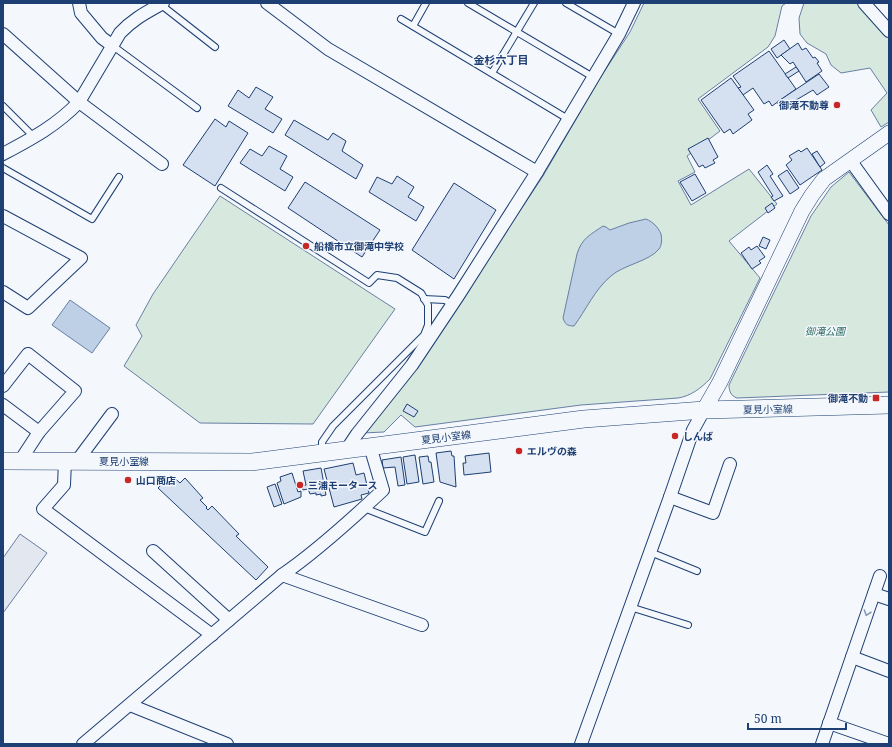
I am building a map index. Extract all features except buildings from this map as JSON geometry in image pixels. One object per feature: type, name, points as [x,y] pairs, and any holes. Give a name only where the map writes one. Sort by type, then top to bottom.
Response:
[{"type":"main road","name":"夏見小室線","points":[[10,462],[252,462],[584,419],[704,410],[889,405]]},
{"type":"street","points":[[79,3],[81,13],[102,38],[113,46]]},
{"type":"street","points":[[266,3],[328,49],[537,172]]},
{"type":"street","points":[[864,3],[889,31]]},
{"type":"street","points":[[3,154],[57,123],[79,102],[120,33],[138,16],[162,4]]},
{"type":"street","points":[[347,449],[357,434],[412,365],[453,306],[537,172],[619,34],[632,4]]},
{"type":"street","points":[[3,34],[79,102],[162,164]]},
{"type":"street","points":[[580,744],[693,430],[720,382],[802,211],[821,182],[889,133]]},
{"type":"street","points":[[850,160],[889,214]]},
{"type":"street","points":[[3,216],[81,258],[28,308],[3,292]]},
{"type":"street","points":[[3,386],[28,354],[75,391],[10,462]]},
{"type":"street","points":[[3,405],[39,432]]},
{"type":"street","points":[[112,414],[71,461],[64,484],[43,509],[212,635]]},
{"type":"street","points":[[84,744],[282,575],[296,566],[383,490],[370,446]]},
{"type":"street","points":[[670,497],[713,513],[730,464]]},
{"type":"street","points":[[153,551],[229,620]]},
{"type":"street","points":[[282,575],[422,625]]},
{"type":"street","points":[[822,744],[880,576]]},
{"type":"street","points":[[874,594],[889,600]]},
{"type":"street","points":[[852,658],[889,671]]},
{"type":"street","points":[[130,705],[227,744]]},
{"type":"street","points":[[829,723],[889,744]]},
{"type":"lane","points":[[413,26],[426,3]]},
{"type":"lane","points":[[468,3],[593,77]]},
{"type":"lane","points":[[492,73],[534,3]]},
{"type":"lane","points":[[566,3],[619,34]]},
{"type":"lane","points":[[162,4],[215,47]]},
{"type":"lane","points":[[401,19],[568,118]]},
{"type":"lane","points":[[113,46],[196,108]]},
{"type":"lane","points":[[3,106],[34,137]]},
{"type":"lane","points":[[3,168],[92,219],[119,177]]},
{"type":"lane","points":[[221,188],[369,283],[377,275],[397,278],[421,294],[428,305],[428,325],[424,335],[333,426],[322,442],[322,453]]},
{"type":"lane","points":[[424,299],[445,300],[453,306]]},
{"type":"lane","points":[[364,508],[425,532],[439,501]]},
{"type":"lane","points":[[650,552],[697,571]]},
{"type":"lane","points":[[630,606],[688,625]]},
{"type":"green space","points":[[644,3],[786,3],[782,6],[775,36],[768,47],[698,99],[720,131],[687,156],[695,172],[678,181],[691,205],[749,169],[777,204],[729,241],[760,278],[710,379],[696,391],[678,398],[581,405],[415,427],[401,415],[384,432],[362,433],[462,299],[543,176],[600,78],[630,32]]},
{"type":"green space","points":[[804,3],[858,3],[889,38],[889,122],[881,127],[871,110],[887,93],[870,68],[841,73],[831,65],[826,54],[807,43],[800,34],[799,18]]},
{"type":"green space","name":"御滝公園","points":[[849,172],[889,225],[889,392],[737,398],[733,396],[729,389],[729,385],[811,216],[831,187]]},
{"type":"green space","points":[[220,196],[395,309],[313,424],[200,423],[124,366],[142,336],[136,325],[153,294]]},
{"type":"shaded area","points":[[20,534],[47,553],[3,613],[3,558]]},
{"type":"water","points":[[646,219],[655,225],[661,234],[662,242],[659,249],[649,257],[616,272],[611,276],[595,293],[574,326],[567,324],[563,318],[577,254],[584,240],[603,226],[610,230]]},
{"type":"water","points":[[70,300],[110,328],[92,353],[52,325]]},
{"type":"place","name":"御滝不動尊","points":[[837,105]]},
{"type":"place","name":"船橋市立御滝中学校","points":[[306,246]]},
{"type":"place","name":"御滝不動","points":[[876,398]]},
{"type":"place","name":"しんば","points":[[675,436]]},
{"type":"place","name":"エルヴの森","points":[[519,451]]},
{"type":"place","name":"山口商店","points":[[128,480]]},
{"type":"place","name":"三浦モータース","points":[[300,485]]},
{"type":"district","name":"金杉六丁目","points":[[501,60]]}]
